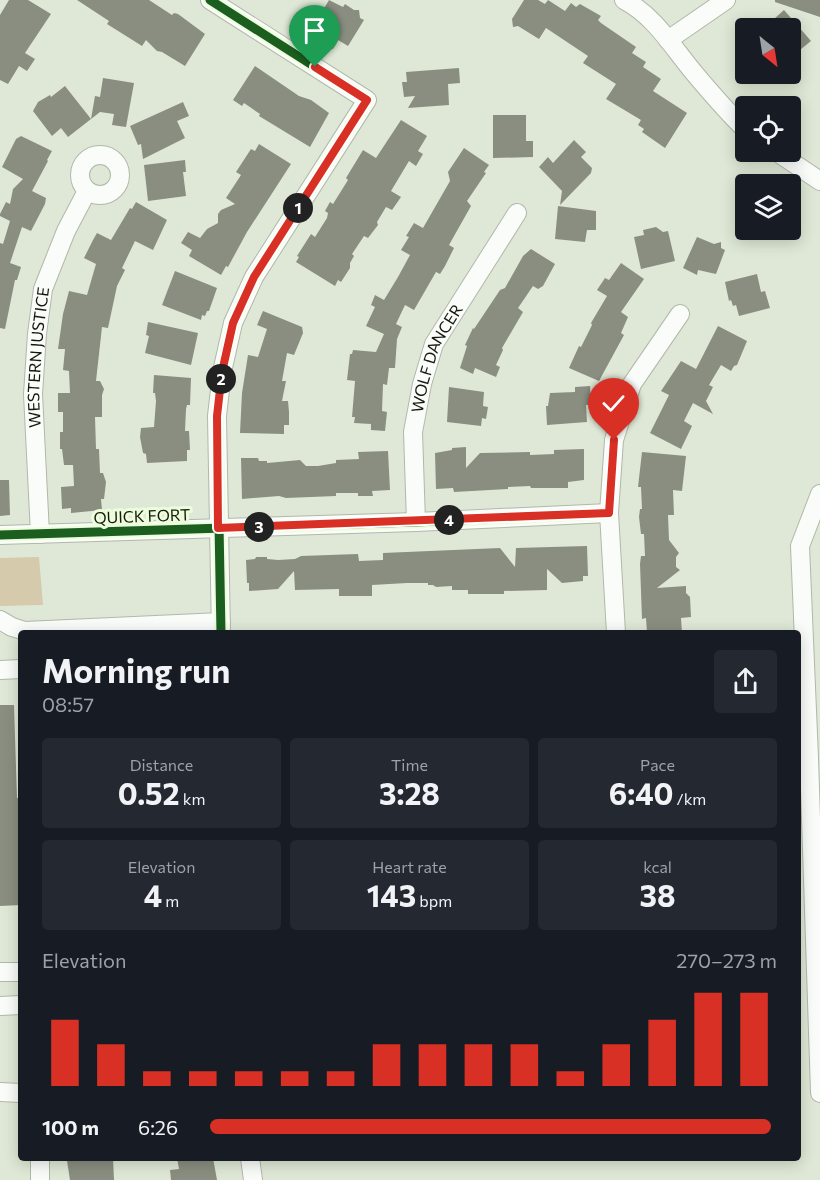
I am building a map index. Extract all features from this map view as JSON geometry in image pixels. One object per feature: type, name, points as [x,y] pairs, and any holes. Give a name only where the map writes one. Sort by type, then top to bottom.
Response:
[{"type":"street","points":[[94,630],[221,628],[217,416],[222,372],[233,323],[254,277],[367,100],[210,0]]},
{"type":"street","points":[[624,0],[638,8],[735,118]]},
{"type":"street","points":[[668,40],[726,0]]},
{"type":"street","points":[[792,162],[820,181]]},
{"type":"street","name":"WESTERN JUSTICE","points":[[40,534],[33,394],[43,288],[66,231],[87,191]]},
{"type":"street","name":"WOLF DANCER","points":[[416,522],[413,432],[422,384],[434,344],[517,213]]},
{"type":"street","points":[[616,630],[609,513],[614,440],[632,384],[680,314]]},
{"type":"street","points":[[820,494],[800,546],[815,758],[820,1093]]},
{"type":"street","name":"QUICK FORT","points":[[0,535],[416,522],[609,513]]},
{"type":"street","points":[[0,620],[20,630]]},
{"type":"street","points":[[0,670],[18,669]]},
{"type":"street","points":[[0,972],[18,972]]},
{"type":"street","points":[[0,1006],[18,1005]]},
{"type":"street","points":[[0,1092],[18,1093]]},
{"type":"street","points":[[40,1161],[40,1180]]},
{"type":"street","points":[[250,1161],[253,1180]]},
{"type":"shaded area","points":[[39,557],[43,605],[0,606],[0,558]]},
{"type":"building","points":[[9,0],[28,0],[51,14],[25,53],[35,59],[27,71],[19,66],[8,84],[0,80],[0,15]]},
{"type":"building","points":[[77,0],[149,0],[172,15],[178,14],[205,34],[185,66],[157,51],[146,40],[142,46],[107,24],[109,21]]},
{"type":"building","points":[[329,0],[343,7],[345,4],[354,10],[359,10],[360,18],[364,20],[348,46],[338,40],[333,49],[309,34]]},
{"type":"building","points":[[524,0],[538,0],[545,4],[548,0],[565,11],[571,3],[576,7],[580,4],[601,16],[598,20],[601,23],[636,47],[632,53],[646,62],[643,67],[661,79],[653,91],[687,113],[665,148],[642,132],[644,129],[638,125],[641,120],[606,99],[616,84],[583,63],[588,56],[546,28],[539,39],[518,26],[513,27],[512,19]]},
{"type":"building","points":[[775,0],[820,0],[820,17],[775,2]]},
{"type":"building","points":[[784,10],[791,18],[775,18]]},
{"type":"building","points":[[801,30],[811,41],[801,49]]},
{"type":"building","points":[[255,66],[329,113],[310,147],[259,116],[260,114],[244,103],[242,106],[233,100]]},
{"type":"building","points":[[459,68],[460,83],[448,84],[449,105],[408,108],[415,96],[404,97],[402,82],[407,82],[406,72]]},
{"type":"building","points":[[103,78],[134,83],[126,127],[112,125],[114,114],[100,112],[68,137],[61,128],[52,136],[33,111],[38,102],[50,95],[51,97],[65,86],[91,119],[95,96],[100,97]]},
{"type":"building","points":[[183,102],[189,116],[177,121],[185,138],[143,159],[141,144],[138,145],[130,126]]},
{"type":"building","points":[[493,115],[526,115],[526,141],[533,141],[533,157],[493,158]]},
{"type":"building","points":[[401,120],[427,136],[418,151],[423,154],[416,166],[409,161],[391,191],[401,197],[392,210],[386,207],[377,222],[378,225],[368,238],[364,236],[352,254],[354,256],[350,268],[341,282],[338,280],[335,286],[296,262],[299,257],[297,256],[311,234],[315,237],[327,218],[328,213],[325,211],[330,202],[333,204],[348,180],[346,178],[363,150],[376,158]]},
{"type":"building","points":[[21,136],[52,151],[32,191],[46,198],[45,204],[31,231],[22,227],[10,263],[21,267],[17,280],[15,280],[5,329],[0,328],[0,243],[3,244],[10,221],[0,214],[6,202],[10,204],[13,189],[23,179],[2,167],[16,139]]},
{"type":"building","points":[[574,140],[586,152],[581,157],[592,168],[591,173],[560,205],[562,191],[539,167],[548,157],[553,163]]},
{"type":"building","points":[[259,144],[291,164],[221,275],[189,256],[192,250],[181,243],[188,232],[200,238],[207,229],[218,223],[218,214],[221,210],[235,204],[226,198],[241,175],[236,172],[251,149],[255,151]]},
{"type":"building","points":[[464,148],[489,165],[467,201],[471,206],[449,245],[454,248],[445,266],[440,274],[436,272],[414,310],[405,305],[396,324],[402,327],[397,339],[395,368],[389,368],[387,385],[383,384],[382,411],[387,412],[385,431],[371,430],[371,424],[354,423],[355,417],[352,417],[355,381],[347,380],[350,354],[353,350],[376,352],[384,334],[366,326],[375,307],[371,305],[375,295],[384,300],[398,277],[410,255],[401,250],[409,237],[406,236],[414,223],[423,228],[450,181],[448,172]]},
{"type":"building","points":[[185,160],[186,172],[183,172],[186,196],[148,201],[144,165]]},
{"type":"building","points":[[136,202],[167,220],[153,250],[135,241],[122,268],[125,270],[117,286],[108,328],[102,327],[96,381],[100,381],[104,389],[102,417],[95,417],[96,449],[99,449],[100,473],[103,473],[106,482],[104,499],[101,499],[102,510],[71,513],[71,508],[62,509],[61,487],[74,486],[73,465],[64,465],[62,449],[60,449],[63,412],[58,412],[58,393],[70,393],[69,371],[63,370],[65,349],[58,349],[63,314],[69,291],[87,295],[96,264],[84,258],[97,233],[111,240]]},
{"type":"building","points":[[558,206],[596,211],[596,230],[587,230],[585,242],[555,239]]},
{"type":"building","points":[[656,227],[663,232],[668,231],[675,261],[641,269],[634,237],[644,235],[643,230]]},
{"type":"building","points":[[697,237],[714,244],[721,242],[721,248],[725,250],[716,274],[698,270],[697,275],[683,268]]},
{"type":"building","points":[[531,249],[555,264],[543,286],[538,289],[533,286],[518,308],[523,312],[502,348],[496,365],[500,367],[496,377],[475,368],[473,374],[460,368],[467,346],[465,345],[473,328],[500,290],[505,288],[523,256]]},
{"type":"building","points":[[621,263],[644,279],[621,312],[628,317],[621,333],[624,335],[599,381],[569,368],[607,296],[597,290],[605,278],[609,280]]},
{"type":"building","points":[[175,271],[217,288],[209,311],[205,316],[202,315],[201,320],[162,305]]},
{"type":"building","points":[[757,274],[761,292],[765,291],[770,308],[739,316],[736,305],[733,306],[731,300],[729,301],[725,282]]},
{"type":"building","points":[[263,311],[302,327],[303,333],[294,355],[287,353],[282,381],[286,381],[282,401],[288,401],[289,412],[289,425],[284,425],[284,434],[240,433],[242,393],[248,355],[258,357],[267,329],[257,325]]},
{"type":"building","points":[[148,322],[198,333],[191,365],[145,353],[149,336],[146,335]]},
{"type":"building","points":[[718,326],[747,341],[737,365],[731,371],[721,365],[709,385],[713,387],[706,401],[713,414],[693,403],[684,421],[692,426],[681,449],[650,433],[669,395],[661,391],[681,361],[696,369]]},
{"type":"building","points":[[154,375],[191,378],[190,405],[187,405],[186,409],[185,431],[189,431],[190,450],[187,450],[187,461],[147,463],[146,454],[143,453],[141,428],[154,427],[156,401],[155,393],[153,393]]},
{"type":"building","points":[[590,386],[591,405],[586,405],[587,422],[547,425],[546,406],[548,406],[550,393],[575,392],[575,387]]},
{"type":"building","points":[[449,387],[484,392],[483,406],[488,407],[486,419],[482,418],[481,426],[447,422]]},
{"type":"building","points":[[466,447],[466,468],[480,453],[530,452],[530,455],[554,454],[554,450],[584,449],[584,480],[568,482],[568,488],[531,488],[530,486],[454,492],[453,488],[436,489],[435,453]]},
{"type":"building","points":[[388,451],[390,490],[372,491],[373,496],[336,493],[336,496],[286,498],[279,496],[242,499],[241,458],[258,458],[259,461],[267,461],[267,463],[300,460],[306,466],[318,466],[336,463],[336,460],[359,459],[358,452]]},
{"type":"building","points":[[642,452],[686,456],[682,491],[673,490],[674,515],[668,515],[669,540],[679,553],[676,557],[676,567],[680,570],[657,588],[686,586],[686,593],[690,597],[691,617],[681,618],[682,630],[647,630],[646,618],[642,619],[640,564],[641,556],[645,556],[644,534],[641,534],[639,517],[640,509],[642,509],[641,487],[638,487]]},
{"type":"building","points":[[0,480],[9,480],[10,515],[0,516]]},
{"type":"building","points":[[587,546],[588,576],[583,576],[583,581],[562,583],[547,569],[547,590],[504,591],[504,594],[468,594],[468,590],[452,590],[452,586],[436,587],[428,583],[407,583],[372,585],[372,596],[339,596],[339,589],[295,590],[294,571],[278,589],[249,591],[249,583],[247,583],[246,560],[256,557],[278,560],[295,559],[301,556],[358,554],[359,561],[383,560],[383,553],[500,548],[515,567],[516,548]]},
{"type":"building","points":[[0,705],[14,705],[18,798],[18,905],[0,906]]},
{"type":"building","points":[[67,1161],[113,1161],[114,1180],[70,1180]]},
{"type":"building","points":[[178,1161],[214,1161],[217,1180],[171,1180],[170,1170],[179,1169]]},
{"type":"cycle path","points":[[210,0],[367,100],[254,277],[233,323],[222,372],[217,416],[221,630]]},
{"type":"cycle path","points":[[0,535],[416,522],[609,513]]},
{"type":"route","points":[[315,67],[367,100],[254,277],[233,323],[222,372],[217,416],[218,528],[609,513],[614,440]]}]
